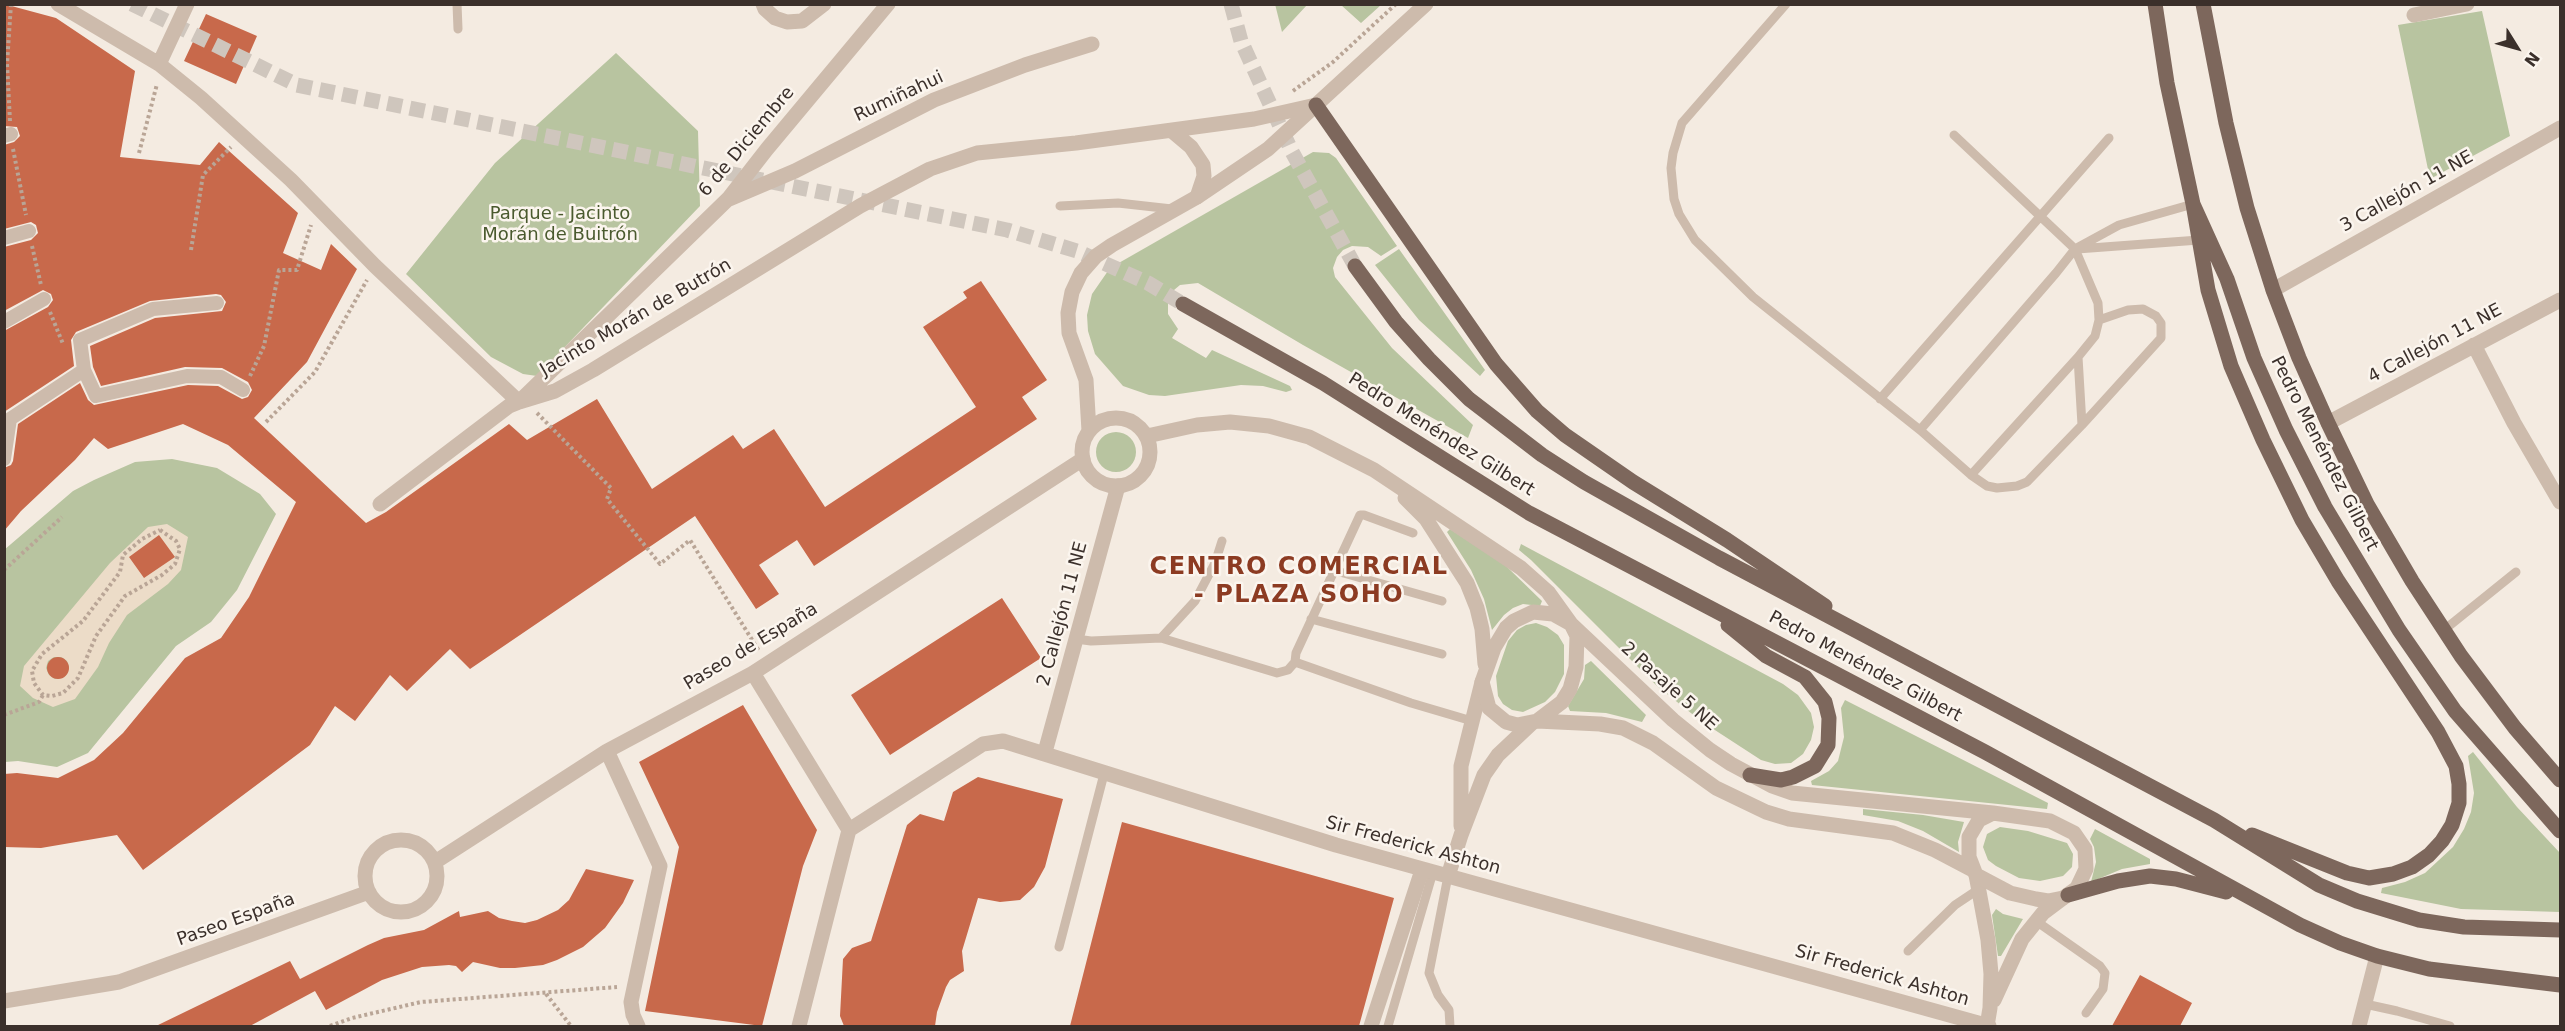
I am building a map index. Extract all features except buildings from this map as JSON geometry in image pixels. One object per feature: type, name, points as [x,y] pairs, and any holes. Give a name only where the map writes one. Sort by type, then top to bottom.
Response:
[{"type":"main road","name":"Pedro Menéndez Gilbert","points":[[2155,4],[2167,83],[2193,204],[2228,279],[2254,358],[2286,430],[2330,516],[2399,630],[2462,718],[2560,831]]},
{"type":"main road","name":"Pedro Menéndez Gilbert","points":[[2203,4],[2226,123],[2247,208],[2273,290],[2299,358],[2328,423],[2367,504],[2412,581],[2444,630],[2515,728],[2560,780]]},
{"type":"main road","points":[[1316,105],[1496,364],[1537,411],[1565,435],[1633,482],[1727,540],[1903,657]]},
{"type":"main road","points":[[2193,204],[2208,290],[2231,366],[2268,450],[2302,520],[2338,581],[2438,732],[2456,766],[2459,784],[2455,814],[2442,841],[2429,855],[2412,867],[2369,878],[2347,873],[2214,820]]},
{"type":"main road","name":"Pedro Menéndez Gilbert","points":[[1355,266],[1396,322],[1469,399],[1542,455],[1584,482],[1667,529],[1903,657],[2214,820],[2319,885],[2388,912],[2419,921],[2464,927],[2560,930]]},
{"type":"main road","name":"Pedro Menéndez Gilbert","points":[[1183,304],[1323,383],[1528,513],[1985,752],[2248,898],[2340,944],[2429,969],[2560,985]]},
{"type":"main road","points":[[1702,604],[1766,656],[1805,677],[1826,702],[1830,731],[1828,745],[1815,766],[1781,780],[1750,775]]},
{"type":"main road","points":[[2515,728],[2560,767]]},
{"type":"main road","points":[[2065,896],[2118,880],[2150,876],[2176,879],[2248,898]]},
{"type":"street","points":[[58,4],[160,65],[201,98],[519,402]]},
{"type":"street","points":[[160,65],[187,4]]},
{"type":"street","points":[[763,4],[775,18],[787,22],[802,21],[824,4]]},
{"type":"street","name":"6 de Diciembre","points":[[380,504],[509,406],[519,402],[728,199],[810,96],[888,4]]},
{"type":"street","name":"Jacinto Morán de Butrón","points":[[1089,431],[1086,380],[1069,333],[1068,313],[1072,292],[1081,273],[1095,256],[1172,209],[1197,197],[1268,149],[1426,4]]},
{"type":"street","points":[[2414,15],[2466,4]]},
{"type":"street","name":"Rumiñahui","points":[[728,199],[795,171],[934,100],[1025,65],[1092,44]]},
{"type":"street","name":"Jacinto Morán de Butrón","points":[[519,402],[555,391],[594,370],[860,206],[930,169],[978,153],[1172,131],[1254,119],[1316,105]]},
{"type":"street","name":"3 Callejón 11 NE","points":[[2273,290],[2560,128]]},
{"type":"street","points":[[1172,131],[1191,147],[1203,165],[1204,176],[1197,197]]},
{"type":"street","points":[[4,238],[29,231]]},
{"type":"street","points":[[4,322],[44,299]]},
{"type":"street","name":"4 Callejón 11 NE","points":[[2328,423],[2560,300]]},
{"type":"street","points":[[217,303],[153,309],[80,340],[84,370],[96,396],[187,376],[221,377],[243,390]]},
{"type":"street","points":[[2474,345],[2514,423],[2560,502]]},
{"type":"street","points":[[4,459],[10,419],[84,370]]},
{"type":"street","points":[[1119,418],[1140,428],[1147,436],[1149,459],[1146,469],[1138,478],[1118,486],[1100,482],[1092,476],[1083,459],[1082,449],[1089,431],[1098,423],[1119,418]]},
{"type":"street","name":"2 Pasaje 5 NE","points":[[1147,436],[1197,425],[1230,422],[1269,426],[1309,437],[1374,470],[1521,567],[1548,592],[1571,624],[1673,720],[1710,750],[1772,786],[1812,796],[1993,813]]},
{"type":"street","name":"Paseo de España","points":[[435,862],[607,751],[753,673],[1083,459]]},
{"type":"street","name":"2 Pasaje 5 NE","points":[[1374,470],[1426,519],[1467,584],[1477,608],[1482,629],[1485,656],[1483,677]]},
{"type":"street","name":"2 Callejón 11 NE","points":[[1045,752],[1118,486]]},
{"type":"street","points":[[1449,876],[1461,835],[1484,775],[1498,755],[1534,722],[1551,712],[1570,689],[1578,650],[1577,636],[1571,624],[1553,614],[1533,612],[1522,616],[1506,628],[1499,638],[1483,677],[1461,766],[1461,835]]},
{"type":"street","points":[[753,673],[849,830],[799,1026]]},
{"type":"street","points":[[1483,677],[1486,700],[1496,715],[1506,722],[1517,725],[1534,722],[1600,724],[1623,728],[1653,743],[1716,788],[1748,805],[1789,819],[1893,832],[1935,850],[1976,878],[2022,897],[2048,901],[2065,896]]},
{"type":"street","name":"Sir Frederick Ashton","points":[[849,830],[983,744],[1003,741],[1045,752],[1104,774],[1428,871],[1988,1026]]},
{"type":"street","points":[[607,751],[660,866],[631,1002],[638,1026]]},
{"type":"street","points":[[1988,1026],[1990,1008],[1988,940],[1968,846],[1969,837],[1979,820],[1993,813],[2050,821],[2074,833],[2081,841],[2087,858],[2086,869],[2077,888],[2036,921],[2014,952],[1990,1008]]},
{"type":"street","points":[[410,841],[429,852],[435,862],[438,874],[436,887],[431,898],[422,907],[410,912],[386,909],[375,902],[369,892],[365,880],[366,869],[377,849],[387,843],[410,841]]},
{"type":"street","points":[[1371,1026],[1428,871]]},
{"type":"street","name":"Paseo España","points":[[4,1001],[118,982],[369,892]]},
{"type":"street","points":[[2359,1026],[2377,956]]},
{"type":"lane","points":[[457,4],[458,29]]},
{"type":"lane","points":[[1786,4],[1682,123],[1672,153],[1674,199],[1686,227],[1695,240],[1754,297],[1920,430],[1971,475],[1987,486],[1996,488],[2017,486],[2027,482],[2155,347],[2162,333],[2161,323],[2156,316],[2143,309],[2128,310],[2099,320]]},
{"type":"lane","points":[[1954,135],[2041,215],[2074,249],[2098,303],[2099,320],[2095,336],[2078,357],[1971,475]]},
{"type":"lane","points":[[1880,399],[2109,138]]},
{"type":"lane","points":[[1060,206],[1118,203],[1172,209]]},
{"type":"lane","points":[[1920,430],[2074,249],[2119,225],[2193,204]]},
{"type":"lane","points":[[2074,249],[2145,242],[2199,240]]},
{"type":"lane","points":[[2078,357],[2082,425]]},
{"type":"lane","points":[[1076,639],[1091,641],[1161,638],[1277,673],[1288,670],[1295,662],[1296,653],[1311,619],[1360,515],[1364,514],[1413,533]]},
{"type":"lane","points":[[1161,638],[1195,601],[1215,563],[1222,540]]},
{"type":"lane","points":[[1333,570],[1442,601]]},
{"type":"lane","points":[[2444,630],[2516,572]]},
{"type":"lane","points":[[1311,619],[1442,654]]},
{"type":"lane","points":[[1295,662],[1410,703],[1472,721]]},
{"type":"lane","points":[[1059,947],[1104,774]]},
{"type":"lane","points":[[1388,1026],[1428,871]]},
{"type":"lane","points":[[1449,876],[1429,973],[1438,995],[1449,1010],[1450,1026]]},
{"type":"lane","points":[[1908,951],[1955,905],[1976,878]]},
{"type":"lane","points":[[2036,921],[2100,966],[2105,973],[2103,989],[2086,1014]]},
{"type":"lane","points":[[2365,1004],[2450,1026]]},
{"type":"path","points":[[11,4],[7,64],[8,135],[44,299],[64,348]]},
{"type":"path","points":[[1289,94],[1333,62],[1396,4]]},
{"type":"path","points":[[139,153],[160,65]]},
{"type":"path","points":[[191,250],[203,175],[242,136]]},
{"type":"path","points":[[243,390],[264,346],[279,270],[297,270],[317,207]]},
{"type":"path","points":[[266,422],[315,372],[375,266]]},
{"type":"path","points":[[519,402],[544,418],[611,488],[607,499],[660,564],[690,540],[767,664]]},
{"type":"path","points":[[4,570],[62,517]]},
{"type":"path","points":[[160,530],[167,533],[176,541],[180,549],[176,564],[162,575],[125,596],[96,636],[78,678],[63,693],[52,696],[43,695],[34,683],[32,671],[42,654],[83,621],[120,572],[123,555],[142,539],[160,530]]},
{"type":"path","points":[[4,715],[39,702],[43,695]]},
{"type":"path","points":[[330,1026],[352,1018],[421,1002],[635,986]]},
{"type":"path","points":[[546,994],[571,1026]]},
{"type":"green space","points":[[1275,4],[1307,4],[1307,5],[1282,32]]},
{"type":"green space","points":[[1341,5],[1381,5],[1361,23]]},
{"type":"green space","points":[[2482,11],[2510,136],[2430,179],[2398,25]]},
{"type":"green space","name":"Parque - Jacinto Morán de Buitrón","points":[[616,53],[698,131],[700,206],[537,376],[523,374],[491,357],[406,274],[495,163]]},
{"type":"green space","points":[[1313,152],[1329,153],[1336,158],[1397,246],[1381,256],[1368,247],[1352,246],[1343,250],[1337,257],[1333,268],[1335,277],[1392,348],[1473,425],[1468,438],[1198,283],[1180,285],[1168,295],[1168,314],[1178,329],[1172,338],[1206,358],[1212,350],[1290,386],[1292,390],[1286,392],[1263,386],[1241,385],[1165,396],[1149,395],[1123,386],[1095,354],[1088,331],[1087,315],[1092,294],[1110,268]]},
{"type":"green space","points":[[1399,249],[1485,370],[1480,376],[1419,320],[1375,265]]},
{"type":"green space","points":[[1116,432],[1124,433],[1130,438],[1135,444],[1135,460],[1130,466],[1124,471],[1116,472],[1108,471],[1102,466],[1097,460],[1096,452],[1097,444],[1102,438],[1108,433]]},
{"type":"green space","points":[[172,459],[217,468],[260,494],[276,514],[237,590],[211,622],[176,646],[88,753],[57,767],[18,761],[5,762],[4,550],[73,491],[135,462]]},
{"type":"green space","points":[[1450,529],[1504,564],[1542,601],[1540,606],[1523,604],[1513,608],[1492,630],[1484,599],[1471,570],[1447,532]]},
{"type":"green space","points":[[1521,544],[1783,684],[1798,695],[1811,713],[1814,727],[1811,740],[1803,754],[1791,763],[1775,764],[1761,760],[1701,721],[1657,686],[1519,550]]},
{"type":"green space","points":[[1536,623],[1558,635],[1564,645],[1564,674],[1555,692],[1545,702],[1523,712],[1512,710],[1503,704],[1498,696],[1496,676],[1508,641],[1517,630]]},
{"type":"green space","points":[[1591,661],[1646,715],[1642,722],[1606,713],[1570,711],[1568,706],[1584,679],[1585,665]]},
{"type":"green space","points":[[1845,700],[2048,803],[2047,809],[1812,785],[1811,781],[1829,771],[1838,761],[1844,737],[1841,708]]},
{"type":"green space","points":[[2473,752],[2517,807],[2560,853],[2560,912],[2461,909],[2381,893],[2382,888],[2405,882],[2425,873],[2453,847],[2471,812],[2474,793],[2468,756]]},
{"type":"green space","points":[[1863,809],[1964,822],[1958,842],[1959,852],[1923,831],[1898,821],[1863,815]]},
{"type":"green space","points":[[2000,827],[2028,831],[2067,843],[2073,854],[2072,867],[2063,876],[2040,881],[2019,878],[1996,866],[1988,860],[1983,847],[1987,834]]},
{"type":"green space","points":[[2095,829],[2150,859],[2150,864],[2122,869],[2091,882],[2096,862],[2094,847],[2090,839]]},
{"type":"green space","points":[[1996,909],[2003,914],[2023,919],[2001,956],[1998,956],[1992,915]]},
{"type":"shaded area","points":[[167,524],[188,537],[181,570],[168,584],[127,615],[109,643],[98,667],[75,699],[53,707],[33,698],[20,686],[24,666],[110,563],[148,527]],"holes":[[[54,657],[61,657],[67,661],[69,667],[67,674],[55,679],[49,675],[46,668],[48,661]]]},
{"type":"tunnel","points":[[132,4],[297,85],[1007,230],[1077,251],[1148,283],[1183,304]]},
{"type":"tunnel","points":[[1231,4],[1241,41],[1291,150],[1355,266]]},
{"type":"district","name":"CENTRO COMERCIAL - PLAZA SOHO","points":[[1299,582]]}]
